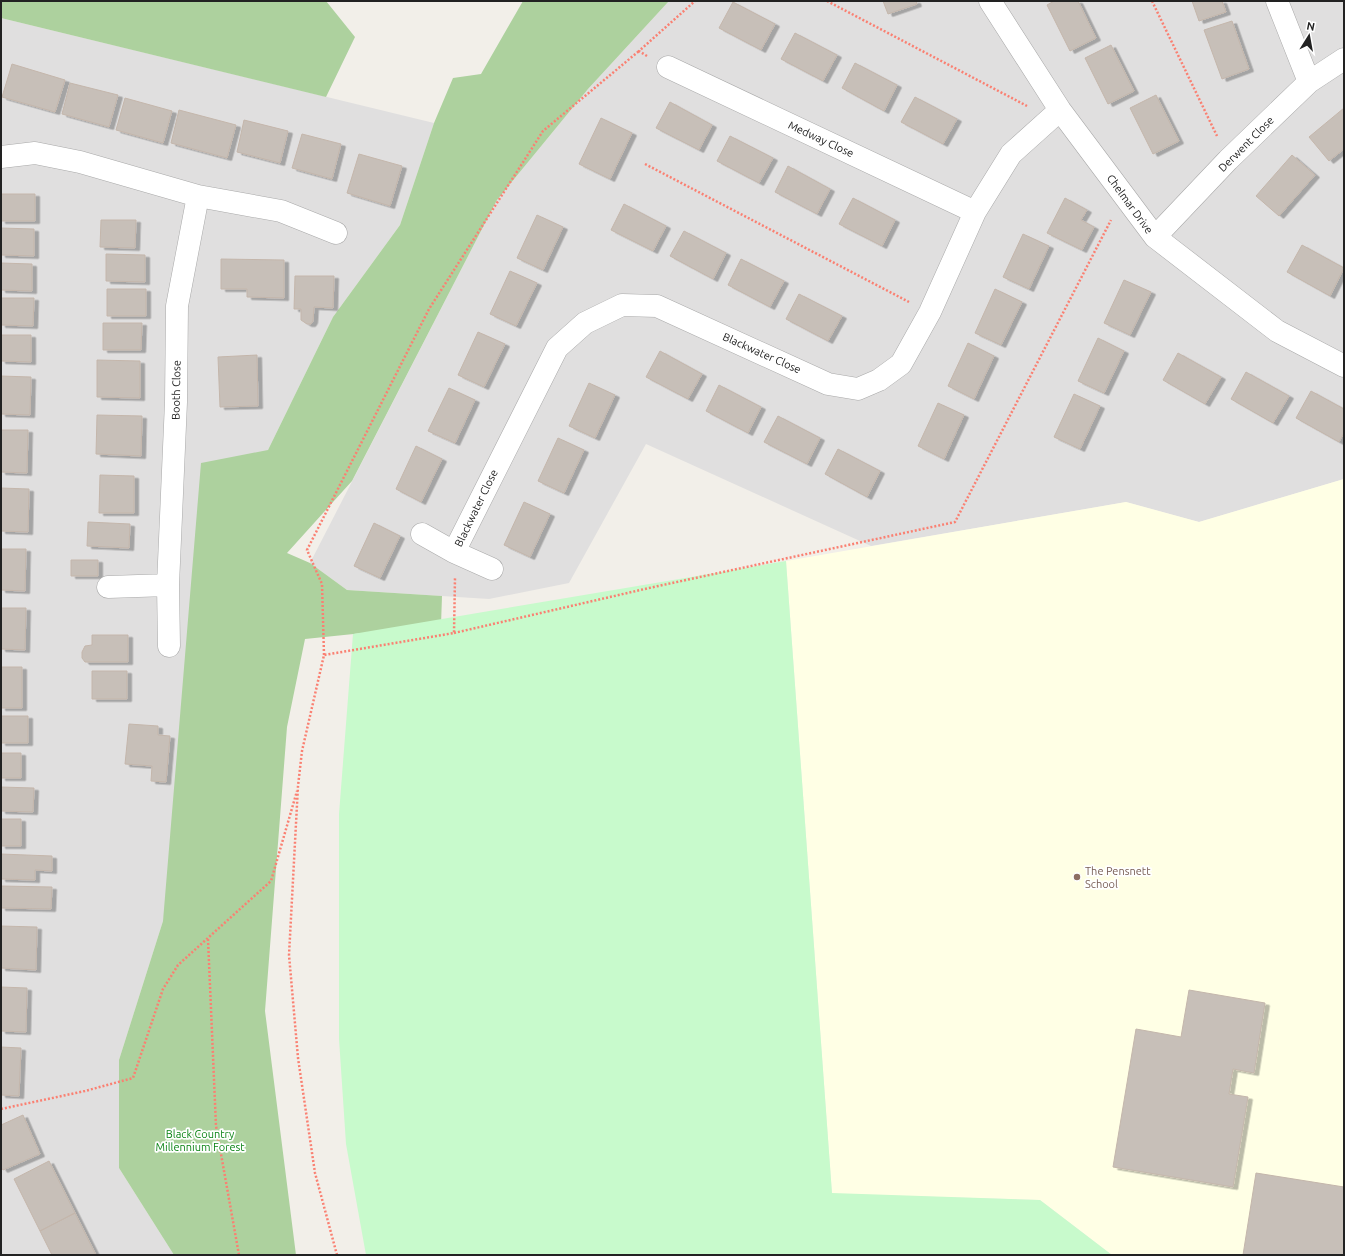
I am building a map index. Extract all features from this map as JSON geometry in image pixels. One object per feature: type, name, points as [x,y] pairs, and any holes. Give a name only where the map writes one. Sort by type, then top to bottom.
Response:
[{"type":"street","name":"Chelmar Drive","points":[[990,1],[1055,114],[1124,194],[1155,237],[1277,331],[1344,366]]},
{"type":"street","points":[[1277,1],[1309,82]]},
{"type":"street","name":"Derwent Close","points":[[1155,237],[1228,160],[1309,82],[1344,59]]},
{"type":"street","name":"Medway Close","points":[[668,67],[975,212]]},
{"type":"street","name":"Blackwater Close","points":[[461,555],[557,348],[585,323],[622,305],[657,306],[828,384],[858,389],[879,380],[901,364],[930,312],[975,212],[1011,154],[1055,114]]},
{"type":"street","points":[[1,157],[35,154],[80,162],[198,196],[281,211],[336,233]]},
{"type":"street","name":"Booth Close","points":[[169,646],[168,585],[176,402],[178,306],[198,196]]},
{"type":"street","name":"Blackwater Close","points":[[422,534],[461,555],[492,568]]},
{"type":"street","points":[[108,587],[168,585]]},
{"type":"path","points":[[336,1255],[314,1173],[298,1058],[289,955],[298,786],[302,751],[324,655],[322,584],[307,550],[429,309],[543,131],[639,52],[695,1]]},
{"type":"path","points":[[828,1],[1055,114]]},
{"type":"path","points":[[1152,1],[1228,160]]},
{"type":"path","points":[[639,52],[668,67]]},
{"type":"path","points":[[645,164],[930,312]]},
{"type":"path","points":[[324,655],[454,633],[657,586],[955,522],[1124,194]]},
{"type":"path","points":[[454,633],[454,580],[461,555]]},
{"type":"path","points":[[1,1109],[85,1091],[133,1078],[162,989],[178,965],[271,881],[298,786]]},
{"type":"path","points":[[208,938],[216,1126],[239,1255]]},
{"type":"shaded area","points":[[669,1],[1344,1],[1344,479],[1199,522],[1126,502],[871,546],[646,444],[569,583],[489,599],[347,590],[310,563],[497,200],[588,89]]},
{"type":"shaded area","points":[[1,18],[434,123],[400,225],[333,317],[268,450],[163,921],[119,1060],[119,1168],[174,1255],[1,1255]]},
{"type":"shaded area","name":"The Pensnett School","points":[[1344,479],[1344,1255],[1112,1255],[1040,1200],[832,1194],[786,561],[1126,502],[1199,522]]},
{"type":"green space","points":[[1,1],[326,1],[355,37],[326,97],[1,18]]},
{"type":"green space","name":"Black Country Millennium Forest","points":[[523,1],[669,1],[588,89],[497,200],[352,481],[287,553],[310,563],[347,590],[442,596],[441,625],[305,639],[287,727],[265,1011],[296,1255],[174,1255],[119,1168],[119,1060],[163,921],[201,463],[268,450],[333,317],[400,225],[434,123],[453,78],[481,74]]},
{"type":"green space","points":[[786,561],[832,1193],[1040,1200],[1112,1255],[366,1255],[346,1144],[339,1039],[339,814],[353,634]]},
{"type":"building","points":[[883,1],[916,1],[917,4],[888,14]]},
{"type":"building","points":[[1054,1],[1078,1],[1096,38],[1070,51],[1047,5]]},
{"type":"building","points":[[1192,1],[1222,1],[1226,12],[1199,21]]},
{"type":"building","points":[[733,2],[775,24],[761,50],[719,28]]},
{"type":"building","points":[[1232,21],[1249,69],[1222,79],[1204,30]]},
{"type":"building","points":[[795,33],[837,55],[823,81],[781,59]]},
{"type":"building","points":[[1111,45],[1134,91],[1108,104],[1085,58]]},
{"type":"building","points":[[855,63],[897,85],[884,111],[842,88]]},
{"type":"building","points":[[12,64],[65,80],[55,112],[2,97]]},
{"type":"building","points":[[70,83],[118,95],[109,127],[62,114]]},
{"type":"building","points":[[1156,95],[1179,141],[1153,154],[1130,108]]},
{"type":"building","points":[[915,97],[957,119],[943,144],[901,122]]},
{"type":"building","points":[[125,98],[172,111],[163,143],[116,130]]},
{"type":"building","points":[[670,102],[712,125],[699,150],[656,128]]},
{"type":"building","points":[[1344,108],[1344,149],[1329,161],[1309,137]]},
{"type":"building","points":[[179,110],[236,125],[227,158],[171,143]]},
{"type":"building","points":[[601,118],[632,133],[610,179],[579,164]]},
{"type":"building","points":[[244,120],[288,131],[280,163],[237,152]]},
{"type":"building","points":[[302,134],[341,144],[332,179],[292,168]]},
{"type":"building","points":[[730,136],[773,158],[759,183],[717,161]]},
{"type":"building","points":[[359,154],[402,166],[390,206],[347,193]]},
{"type":"building","points":[[1292,155],[1315,175],[1279,216],[1256,196]]},
{"type":"building","points":[[788,166],[830,189],[817,214],[775,192]]},
{"type":"building","points":[[1,194],[35,194],[35,221],[1,221]]},
{"type":"building","points":[[853,198],[895,220],[882,246],[839,224]]},
{"type":"building","points":[[1065,198],[1087,210],[1081,220],[1094,227],[1082,250],[1047,233]]},
{"type":"building","points":[[624,204],[666,226],[653,251],[611,230]]},
{"type":"building","points":[[537,215],[563,227],[543,270],[517,258]]},
{"type":"building","points":[[101,220],[136,220],[135,248],[100,247]]},
{"type":"building","points":[[1,228],[34,229],[34,256],[1,255]]},
{"type":"building","points":[[684,231],[726,253],[713,279],[670,256]]},
{"type":"building","points":[[1023,234],[1049,246],[1029,289],[1003,277]]},
{"type":"building","points":[[1302,245],[1344,268],[1330,296],[1287,272]]},
{"type":"building","points":[[106,254],[145,255],[145,282],[106,281]]},
{"type":"building","points":[[221,259],[284,260],[284,298],[247,297],[247,289],[221,289]]},
{"type":"building","points":[[741,259],[784,281],[770,307],[728,285]]},
{"type":"building","points":[[1,263],[32,264],[32,291],[1,290]]},
{"type":"building","points":[[510,271],[537,283],[516,326],[490,314]]},
{"type":"building","points":[[295,276],[334,276],[333,308],[314,307],[313,321],[311,324],[307,324],[301,320],[301,309],[294,309]]},
{"type":"building","points":[[1124,280],[1151,292],[1130,335],[1104,323]]},
{"type":"building","points":[[107,289],[146,289],[146,316],[107,316]]},
{"type":"building","points":[[995,289],[1022,302],[1001,345],[975,333]]},
{"type":"building","points":[[799,294],[842,316],[828,341],[786,319]]},
{"type":"building","points":[[1,298],[34,298],[33,326],[1,325]]},
{"type":"building","points":[[103,323],[142,323],[141,350],[103,350]]},
{"type":"building","points":[[478,332],[505,344],[484,387],[458,375]]},
{"type":"building","points":[[1,335],[31,335],[31,362],[1,361]]},
{"type":"building","points":[[1098,338],[1124,351],[1104,393],[1078,381]]},
{"type":"building","points":[[968,343],[994,356],[974,399],[948,386]]},
{"type":"building","points":[[660,351],[702,374],[688,399],[646,377]]},
{"type":"building","points":[[1178,353],[1221,377],[1205,404],[1163,380]]},
{"type":"building","points":[[257,355],[258,406],[220,407],[218,357]]},
{"type":"building","points":[[97,360],[140,361],[140,398],[97,397]]},
{"type":"building","points":[[1246,372],[1289,396],[1273,423],[1231,399]]},
{"type":"building","points":[[1,376],[31,377],[30,415],[1,414]]},
{"type":"building","points":[[589,383],[615,395],[595,438],[569,426]]},
{"type":"building","points":[[719,385],[761,407],[748,433],[706,411]]},
{"type":"building","points":[[449,388],[475,400],[455,443],[428,431]]},
{"type":"building","points":[[1311,391],[1344,409],[1344,433],[1339,442],[1296,418]]},
{"type":"building","points":[[1074,394],[1100,406],[1080,449],[1054,437]]},
{"type":"building","points":[[938,403],[964,415],[944,459],[918,446]]},
{"type":"building","points":[[97,415],[142,416],[141,456],[96,454]]},
{"type":"building","points":[[778,416],[820,438],[807,464],[764,442]]},
{"type":"building","points":[[1,430],[28,430],[27,473],[1,472]]},
{"type":"building","points":[[558,438],[584,450],[564,493],[538,481]]},
{"type":"building","points":[[416,446],[442,459],[421,502],[396,489]]},
{"type":"building","points":[[838,449],[880,471],[867,497],[825,474]]},
{"type":"building","points":[[100,475],[134,476],[134,513],[99,513]]},
{"type":"building","points":[[1,488],[29,489],[28,532],[1,531]]},
{"type":"building","points":[[524,502],[550,514],[530,557],[504,545]]},
{"type":"building","points":[[88,522],[130,524],[129,548],[87,546]]},
{"type":"building","points":[[374,523],[400,536],[380,578],[354,566]]},
{"type":"building","points":[[1,549],[26,549],[25,591],[1,590]]},
{"type":"building","points":[[71,560],[98,560],[98,576],[71,576]]},
{"type":"building","points":[[1,608],[26,608],[25,650],[1,649]]},
{"type":"building","points":[[92,635],[128,635],[128,662],[85,662],[82,658],[82,652],[85,646],[92,645]]},
{"type":"building","points":[[1,667],[22,667],[22,708],[1,708]]},
{"type":"building","points":[[92,671],[127,671],[127,699],[92,699]]},
{"type":"building","points":[[1,716],[28,716],[28,743],[1,743]]},
{"type":"building","points":[[129,724],[158,726],[158,735],[170,736],[166,782],[151,781],[152,766],[125,764]]},
{"type":"building","points":[[1,753],[21,753],[21,778],[1,778]]},
{"type":"building","points":[[1,787],[34,788],[33,812],[1,811]]},
{"type":"building","points":[[1,819],[21,819],[21,846],[1,846]]},
{"type":"building","points":[[1,854],[52,856],[52,871],[35,870],[35,880],[1,879]]},
{"type":"building","points":[[1,886],[52,887],[51,909],[1,908]]},
{"type":"building","points":[[1,926],[37,927],[36,970],[1,968]]},
{"type":"building","points":[[1,987],[27,988],[26,1032],[1,1031]]},
{"type":"building","points":[[1189,990],[1265,1003],[1254,1073],[1233,1069],[1229,1094],[1248,1097],[1233,1187],[1113,1167],[1136,1029],[1181,1037]]},
{"type":"building","points":[[1,1047],[21,1048],[19,1096],[1,1095]]},
{"type":"building","points":[[23,1115],[40,1154],[3,1170],[1,1167],[1,1125]]},
{"type":"building","points":[[49,1161],[75,1213],[40,1231],[14,1179]]},
{"type":"building","points":[[1256,1173],[1344,1187],[1344,1255],[1243,1255]]},
{"type":"building","points":[[75,1213],[96,1255],[52,1255],[40,1231]]},
{"type":"place","name":"The Pensnett School","points":[[1077,877]]}]
